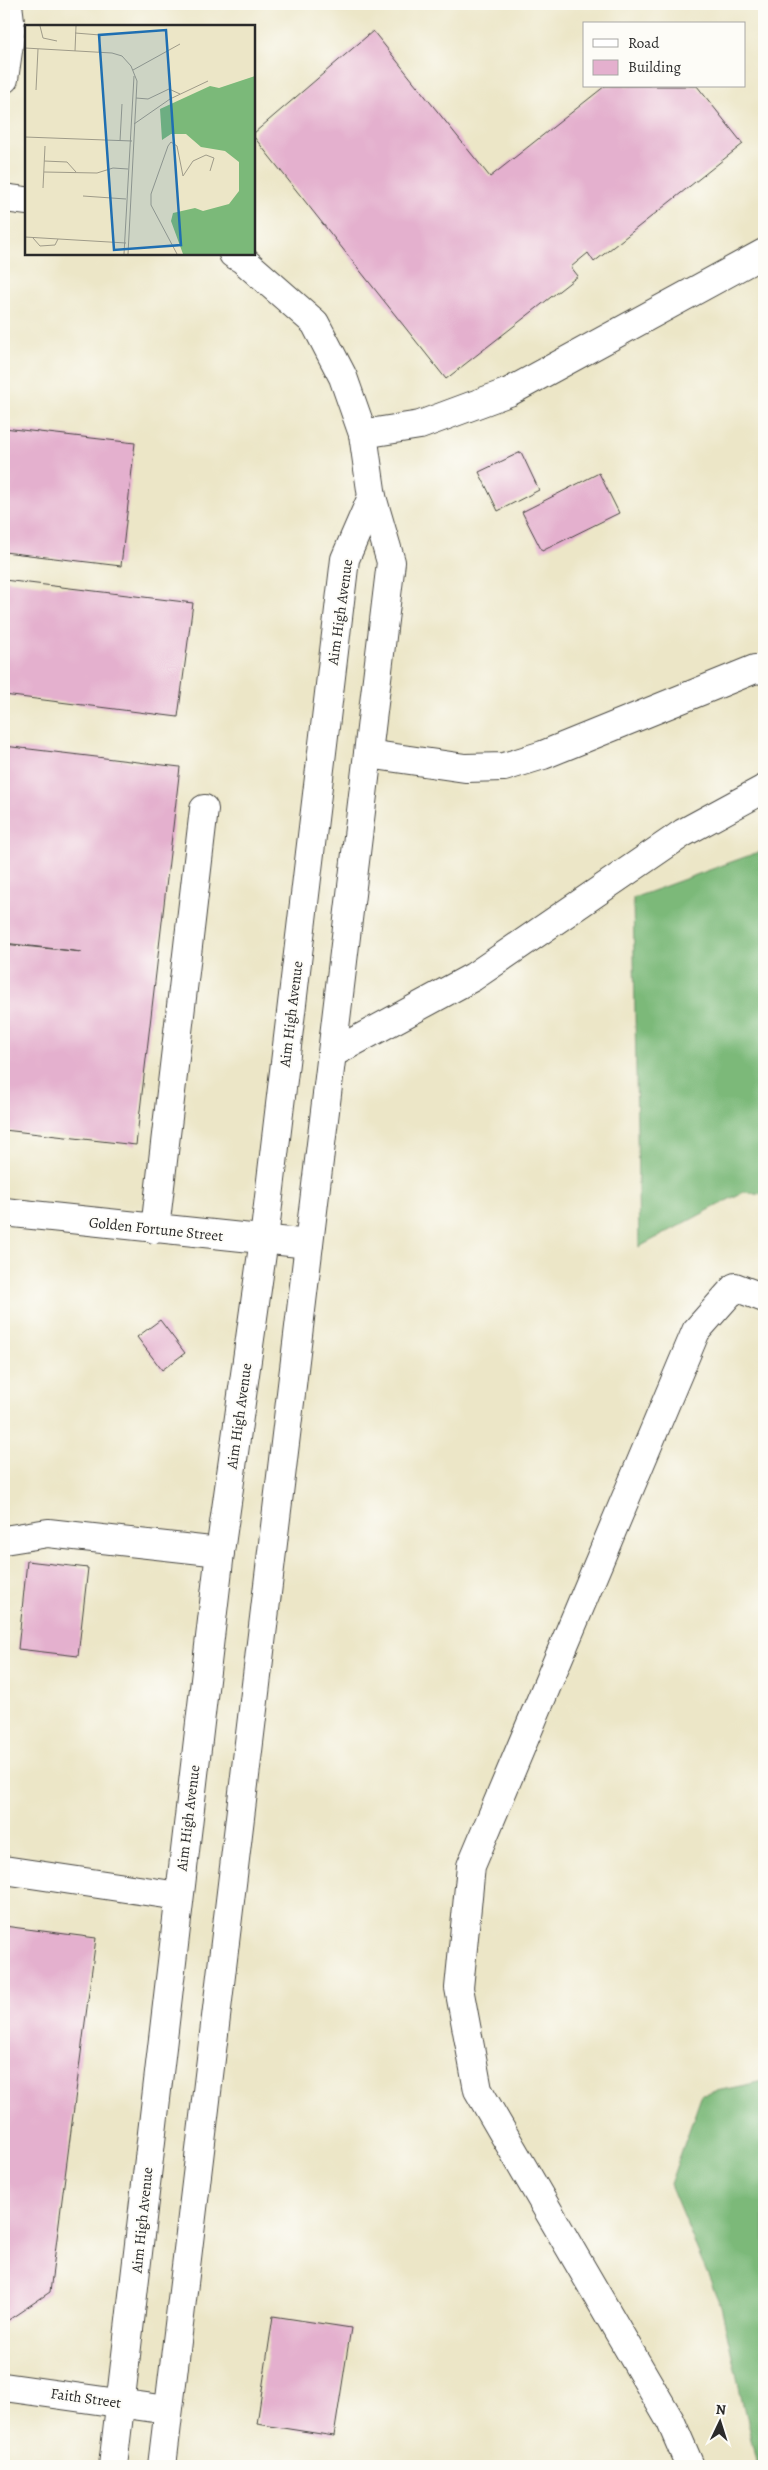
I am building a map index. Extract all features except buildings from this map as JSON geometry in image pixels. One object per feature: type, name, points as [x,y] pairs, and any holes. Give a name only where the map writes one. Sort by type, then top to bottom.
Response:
[{"type":"street","points":[[4,79],[11,30],[8,4]]},
{"type":"street","points":[[4,198],[25,201]]},
{"type":"street","points":[[363,434],[420,425],[509,392],[764,253]]},
{"type":"street","points":[[162,2466],[391,562],[372,496],[363,434],[343,377],[315,323],[242,258],[235,255]]},
{"type":"street","name":"Aim High Avenue","points":[[113,2466],[122,2402],[178,1896],[220,1552],[264,1239],[345,558],[372,496]]},
{"type":"street","points":[[368,754],[465,768],[504,767],[543,755],[755,669],[764,670]]},
{"type":"street","points":[[333,1053],[473,977],[683,833],[764,789]]},
{"type":"street","points":[[155,1229],[204,809]]},
{"type":"street","name":"Golden Fortune Street","points":[[4,1212],[309,1244]]},
{"type":"street","points":[[690,2466],[671,2422],[478,2090],[459,1988],[471,1866],[696,1331],[735,1287],[764,1298]]},
{"type":"street","points":[[4,1540],[48,1533],[220,1552]]},
{"type":"street","points":[[4,1870],[178,1896]]},
{"type":"street","name":"Faith Street","points":[[4,2387],[122,2402],[168,2410]]},
{"type":"green space","points":[[764,850],[764,1194],[743,1192],[639,1247],[633,898]]},
{"type":"green space","points":[[764,2081],[764,2466],[757,2466],[721,2307],[670,2184],[702,2094]]}]
